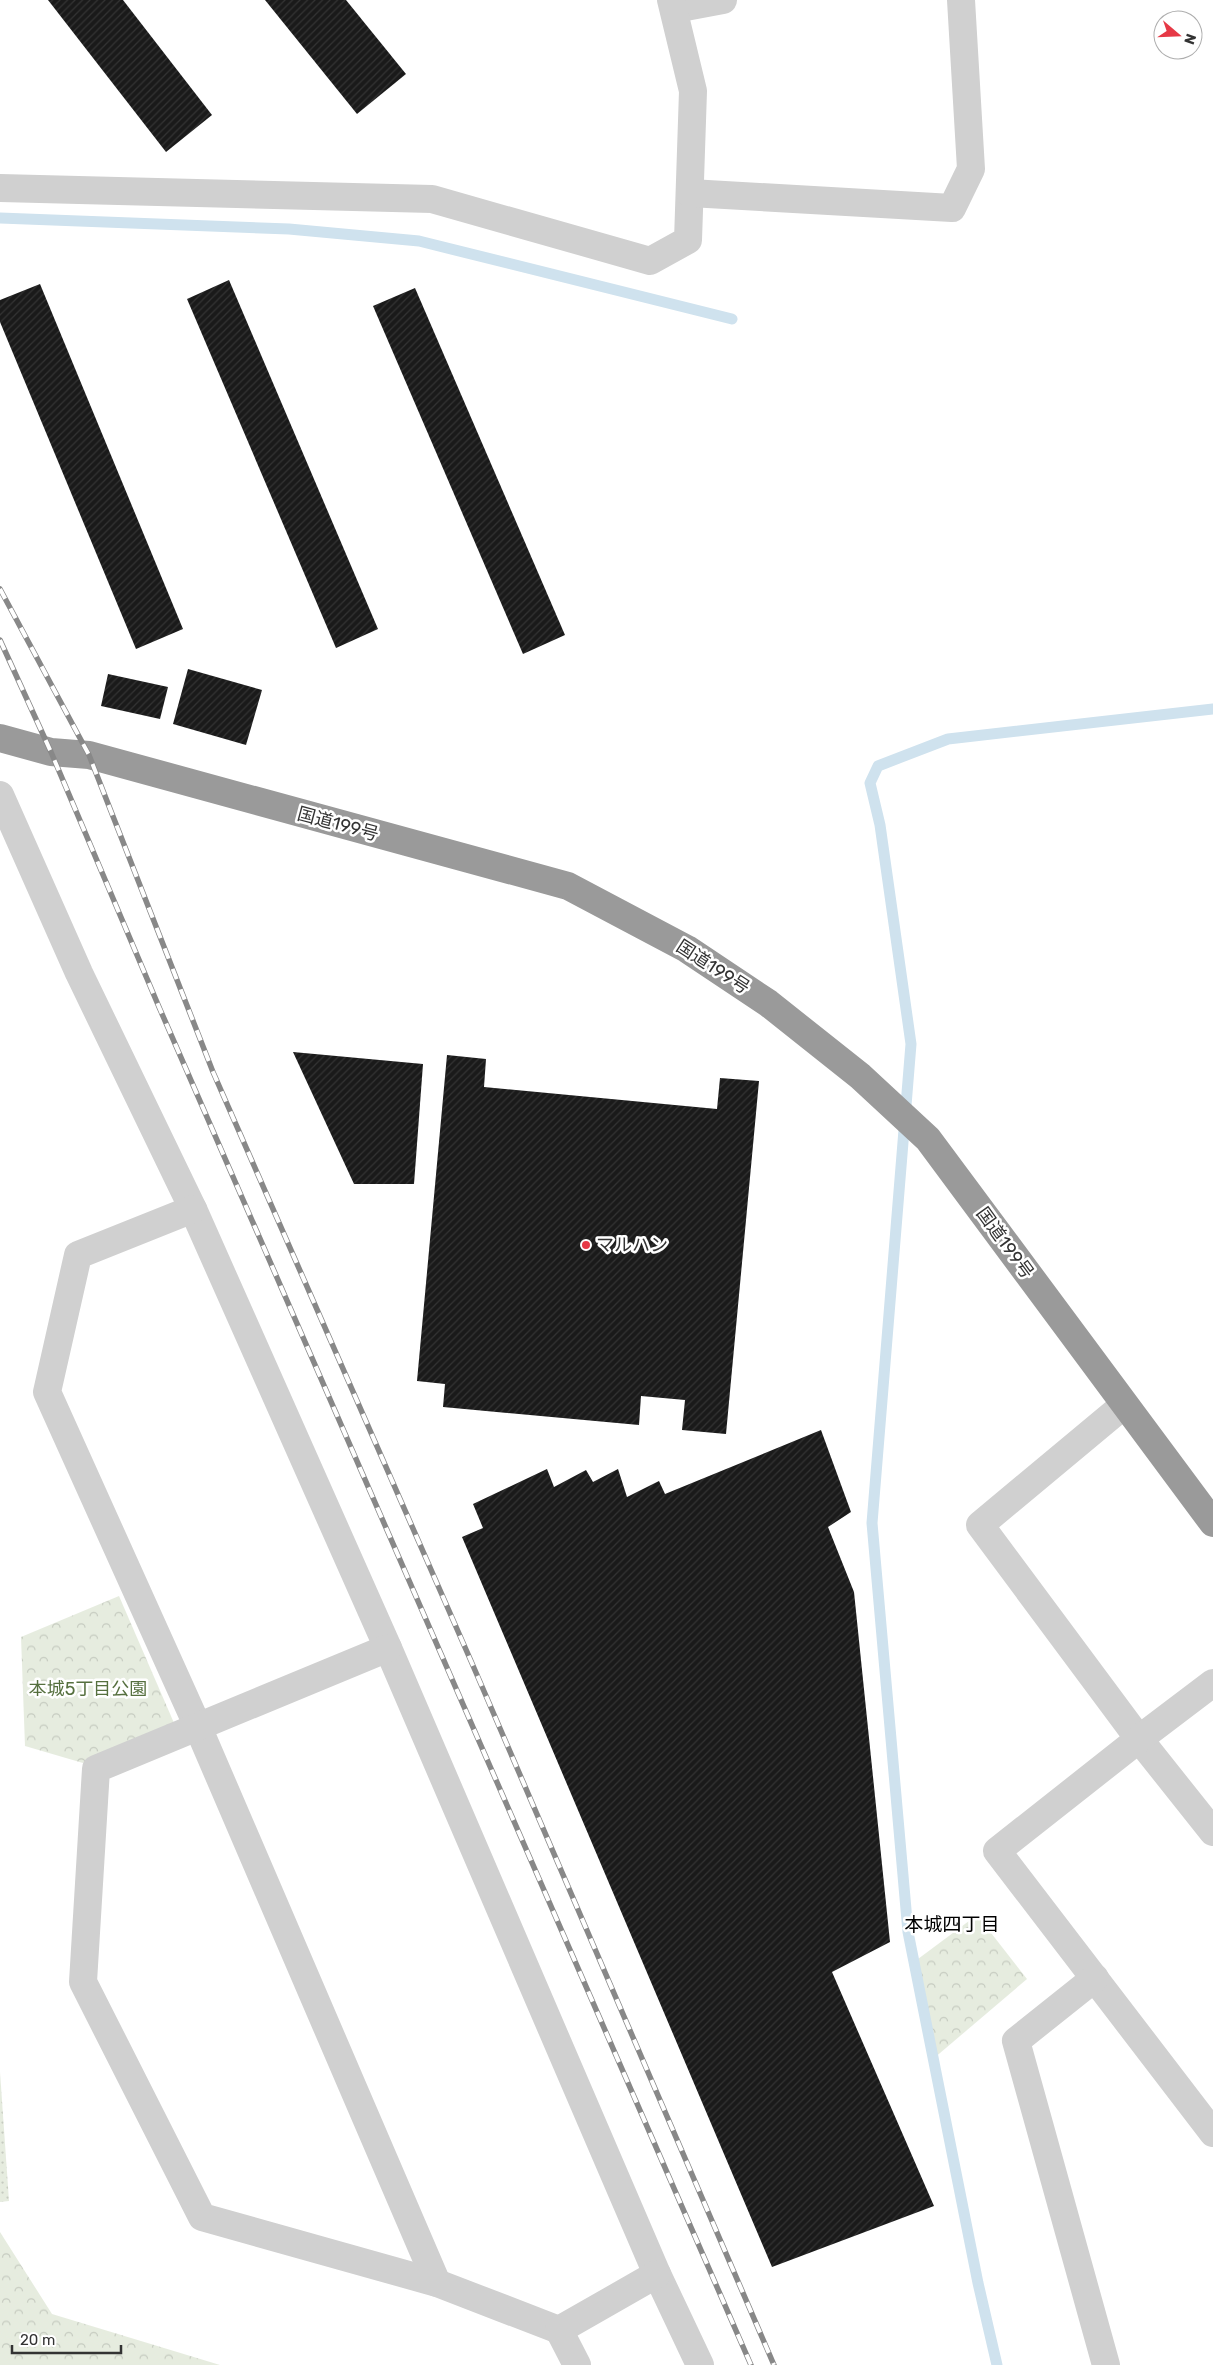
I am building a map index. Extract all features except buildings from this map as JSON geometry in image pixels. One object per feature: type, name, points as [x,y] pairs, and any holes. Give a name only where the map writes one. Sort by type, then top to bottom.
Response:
[{"type":"highway","name":"国道199号","points":[[0,738],[51,752],[89,755],[568,886],[687,949],[768,1003],[860,1076],[928,1139],[1213,1523]]},
{"type":"street","points":[[0,188],[432,199],[650,261],[688,240],[693,91],[673,5],[723,0]]},
{"type":"street","points":[[690,193],[952,208],[971,169],[961,0]]},
{"type":"street","points":[[0,795],[79,973],[194,1209],[388,1648],[657,2274],[700,2365]]},
{"type":"street","points":[[194,1209],[78,1255],[47,1392],[198,1727],[437,2283]]},
{"type":"street","points":[[1124,1405],[980,1525],[1139,1739],[1213,1832]]},
{"type":"street","points":[[388,1648],[96,1769],[83,1982],[202,2217],[437,2283],[559,2330],[577,2365]]},
{"type":"street","points":[[1213,1683],[997,1851],[1213,2133]]},
{"type":"street","points":[[1095,1978],[1016,2041],[1106,2365]]},
{"type":"street","points":[[559,2330],[657,2274]]},
{"type":"green space","name":"本城5丁目公園","points":[[119,1596],[174,1723],[83,1763],[25,1746],[21,1637]]},
{"type":"green space","points":[[977,1915],[1027,1979],[933,2059],[918,1959]]},
{"type":"green space","points":[[0,2072],[9,2201],[0,2202]]},
{"type":"green space","points":[[0,2232],[52,2314],[220,2365],[0,2365]]},
{"type":"waterway","points":[[0,218],[289,229],[419,241],[732,319]]},
{"type":"waterway","points":[[997,2365],[978,2283],[908,1932],[872,1523],[911,1044],[880,825],[870,783],[878,766],[948,739],[1213,709]]},
{"type":"railway","points":[[0,589],[89,755],[213,1072],[471,1661],[774,2365]]},
{"type":"railway","points":[[0,640],[51,752],[159,1007],[751,2365]]},
{"type":"place","name":"マルハン","points":[[586,1245]]},
{"type":"district","name":"本城四丁目","points":[[952,1924]]}]
